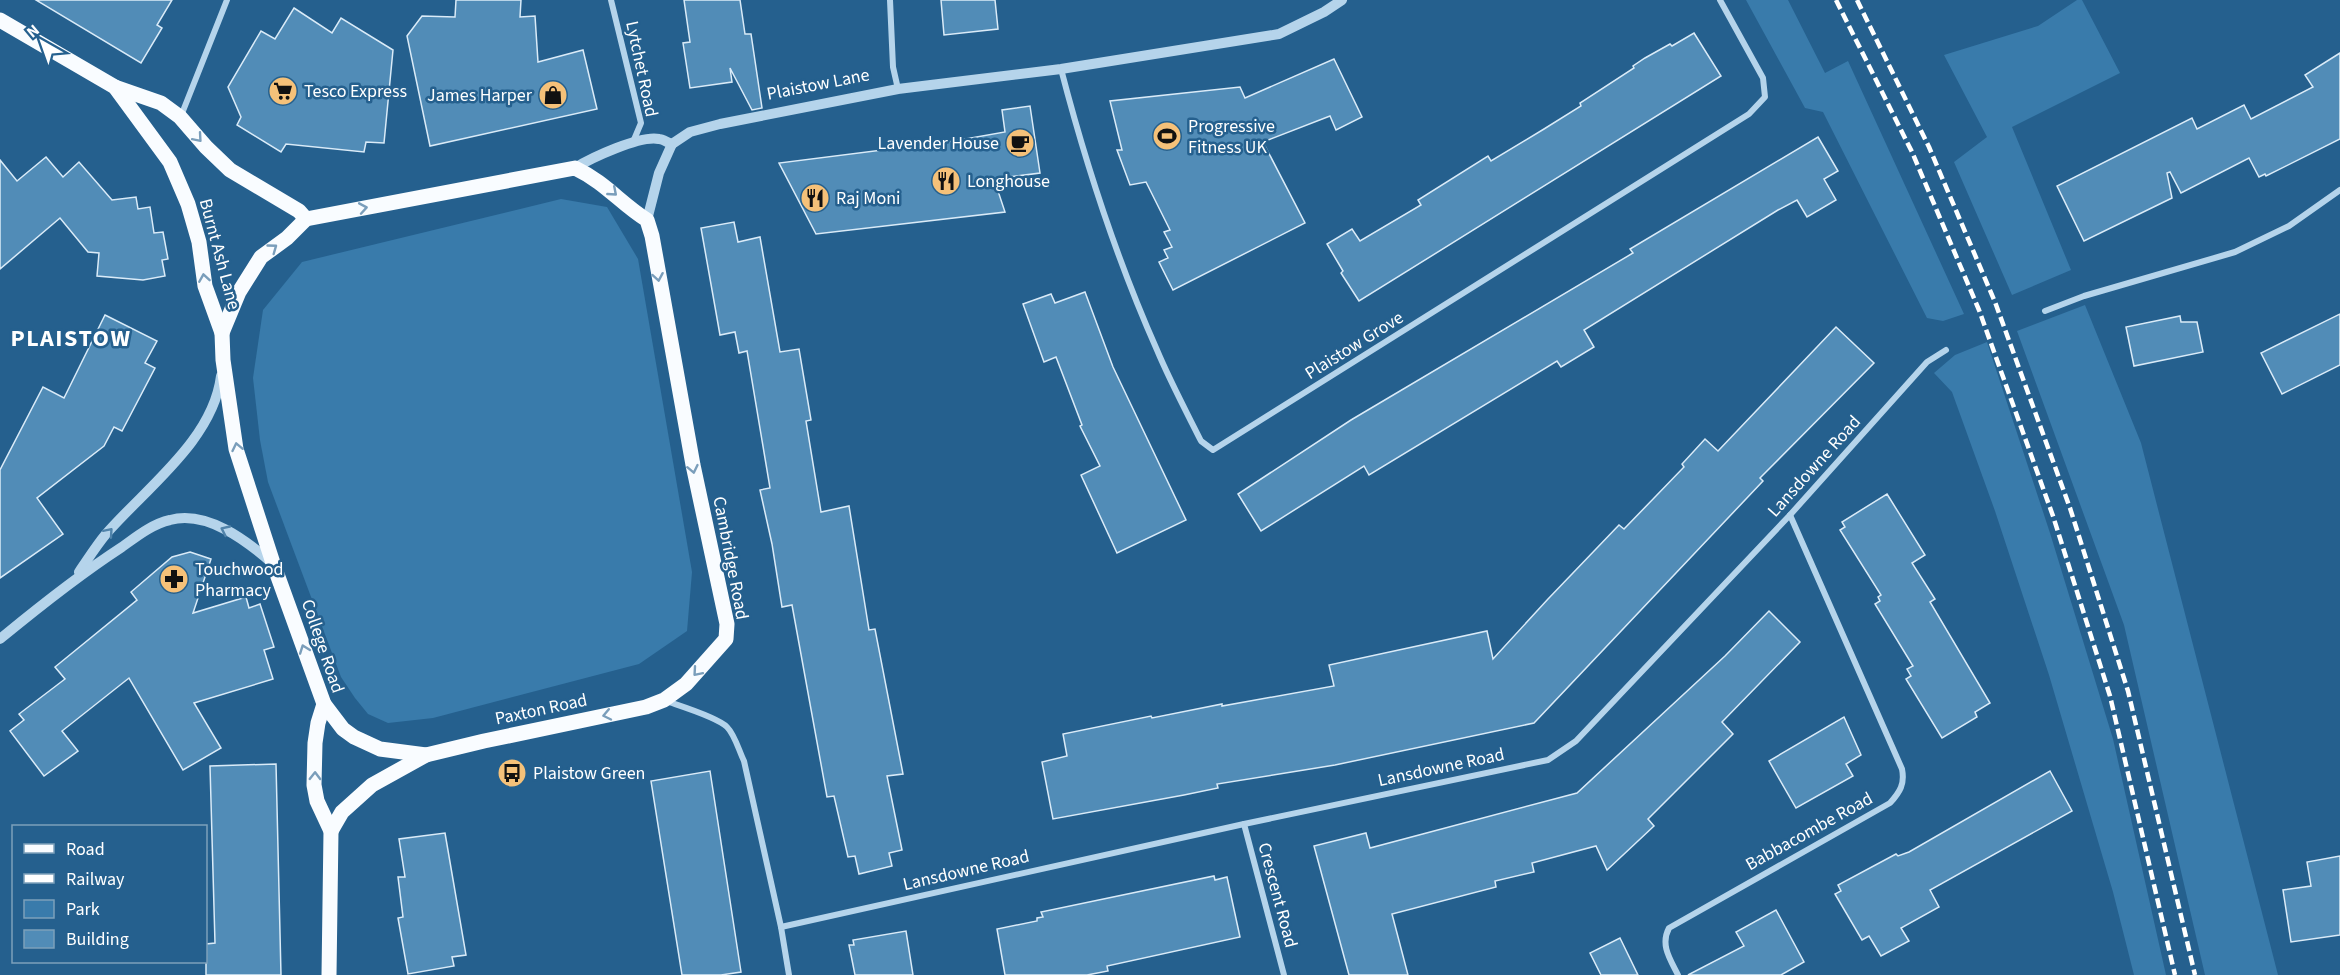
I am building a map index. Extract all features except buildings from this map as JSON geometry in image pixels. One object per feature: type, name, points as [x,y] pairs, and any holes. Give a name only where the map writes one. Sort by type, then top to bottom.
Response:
[{"type":"main road","name":"Burnt Ash Lane","points":[[0,20],[115,87],[170,162],[188,204],[199,242],[205,286],[222,333]]},
{"type":"main road","points":[[115,87],[161,102],[180,117],[230,170],[299,211],[306,219]]},
{"type":"main road","points":[[222,333],[239,292],[261,257],[287,238],[306,219],[575,168],[606,186],[630,209],[647,220]]},
{"type":"main road","name":"Cambridge Road","points":[[647,220],[652,236],[693,465],[727,624],[726,639],[686,684],[664,700]]},
{"type":"main road","name":"College Road","points":[[222,333],[223,360],[237,449],[273,564],[324,704],[315,743],[314,785],[316,801],[331,831],[329,975]]},
{"type":"main road","name":"Paxton Road","points":[[331,831],[342,812],[372,785],[426,755],[646,707],[664,700]]},
{"type":"main road","name":"Paxton Road","points":[[324,704],[343,729],[354,737],[380,749],[426,755]]},
{"type":"street","points":[[180,117],[227,0]]},
{"type":"street","name":"Lytchet Road","points":[[611,0],[641,123],[632,143]]},
{"type":"street","points":[[890,0],[894,67],[898,88]]},
{"type":"street","name":"Plaistow Lane","points":[[672,144],[690,132],[720,124],[898,88],[1061,69],[1235,43],[1279,34],[1324,12],[1342,0]]},
{"type":"street","name":"Plaistow Grove","points":[[1061,69],[1088,165],[1149,330],[1201,441],[1213,450],[1749,114],[1765,97],[1763,78],[1720,0]]},
{"type":"street","points":[[575,168],[591,158],[632,143],[658,138],[672,144]]},
{"type":"street","name":"Cambridge Road","points":[[647,220],[659,173],[672,144]]},
{"type":"street","points":[[2045,311],[2084,296],[2235,252],[2289,226],[2340,190]]},
{"type":"street","name":"Lansdowne Road","points":[[781,927],[1244,824],[1548,760],[1576,741],[1790,515],[1927,363],[1946,350]]},
{"type":"street","points":[[74,579],[105,535],[161,476],[208,417],[219,392],[223,360]]},
{"type":"street","name":"Babbacombe Road","points":[[1678,975],[1665,950],[1665,935],[1669,928],[1890,803],[1905,780],[1790,515]]},
{"type":"street","points":[[0,639],[74,579],[153,527],[170,519],[200,521],[228,531],[243,539],[273,564]]},
{"type":"street","points":[[664,700],[727,727],[744,761],[781,927],[789,975]]},
{"type":"street","name":"Crescent Road","points":[[1244,824],[1284,975]]},
{"type":"green space","points":[[1746,0],[1788,0],[1825,73],[1848,61],[1964,314],[1943,321],[1927,318],[1823,112],[1805,108]]},
{"type":"green space","points":[[2077,0],[2082,0],[2120,73],[2012,127],[2071,270],[2012,295],[1954,162],[1987,137],[1944,55],[2038,26]]},
{"type":"green space","points":[[561,199],[607,207],[638,259],[692,572],[687,631],[639,664],[433,718],[388,723],[368,714],[341,677],[268,482],[260,440],[253,378],[263,310],[302,262]]},
{"type":"green space","points":[[2085,305],[2141,443],[2278,975],[2205,975],[2124,625],[2017,331]]},
{"type":"green space","points":[[1987,342],[2050,533],[2113,739],[2166,975],[2134,975],[2113,892],[2049,675],[1995,511],[1952,392],[1934,373],[1955,355]]},
{"type":"railway","points":[[1836,0],[1912,152],[1979,310],[2053,516],[2110,696],[2175,975]]},
{"type":"railway","points":[[1857,0],[1929,147],[1995,302],[2070,508],[2128,691],[2195,975]]},
{"type":"place","name":"Tesco Express","points":[[283,91]]},
{"type":"place","name":"James Harper","points":[[553,95]]},
{"type":"place","name":"Progressive Fitness UK","points":[[1167,136]]},
{"type":"place","name":"Lavender House","points":[[1020,143]]},
{"type":"place","name":"Longhouse","points":[[946,181]]},
{"type":"place","name":"Raj Moni","points":[[815,198]]},
{"type":"place","name":"Touchwood Pharmacy","points":[[174,579]]},
{"type":"place","name":"Plaistow Green","points":[[512,773]]},
{"type":"district","name":"PLAISTOW","points":[[71,338]]}]
